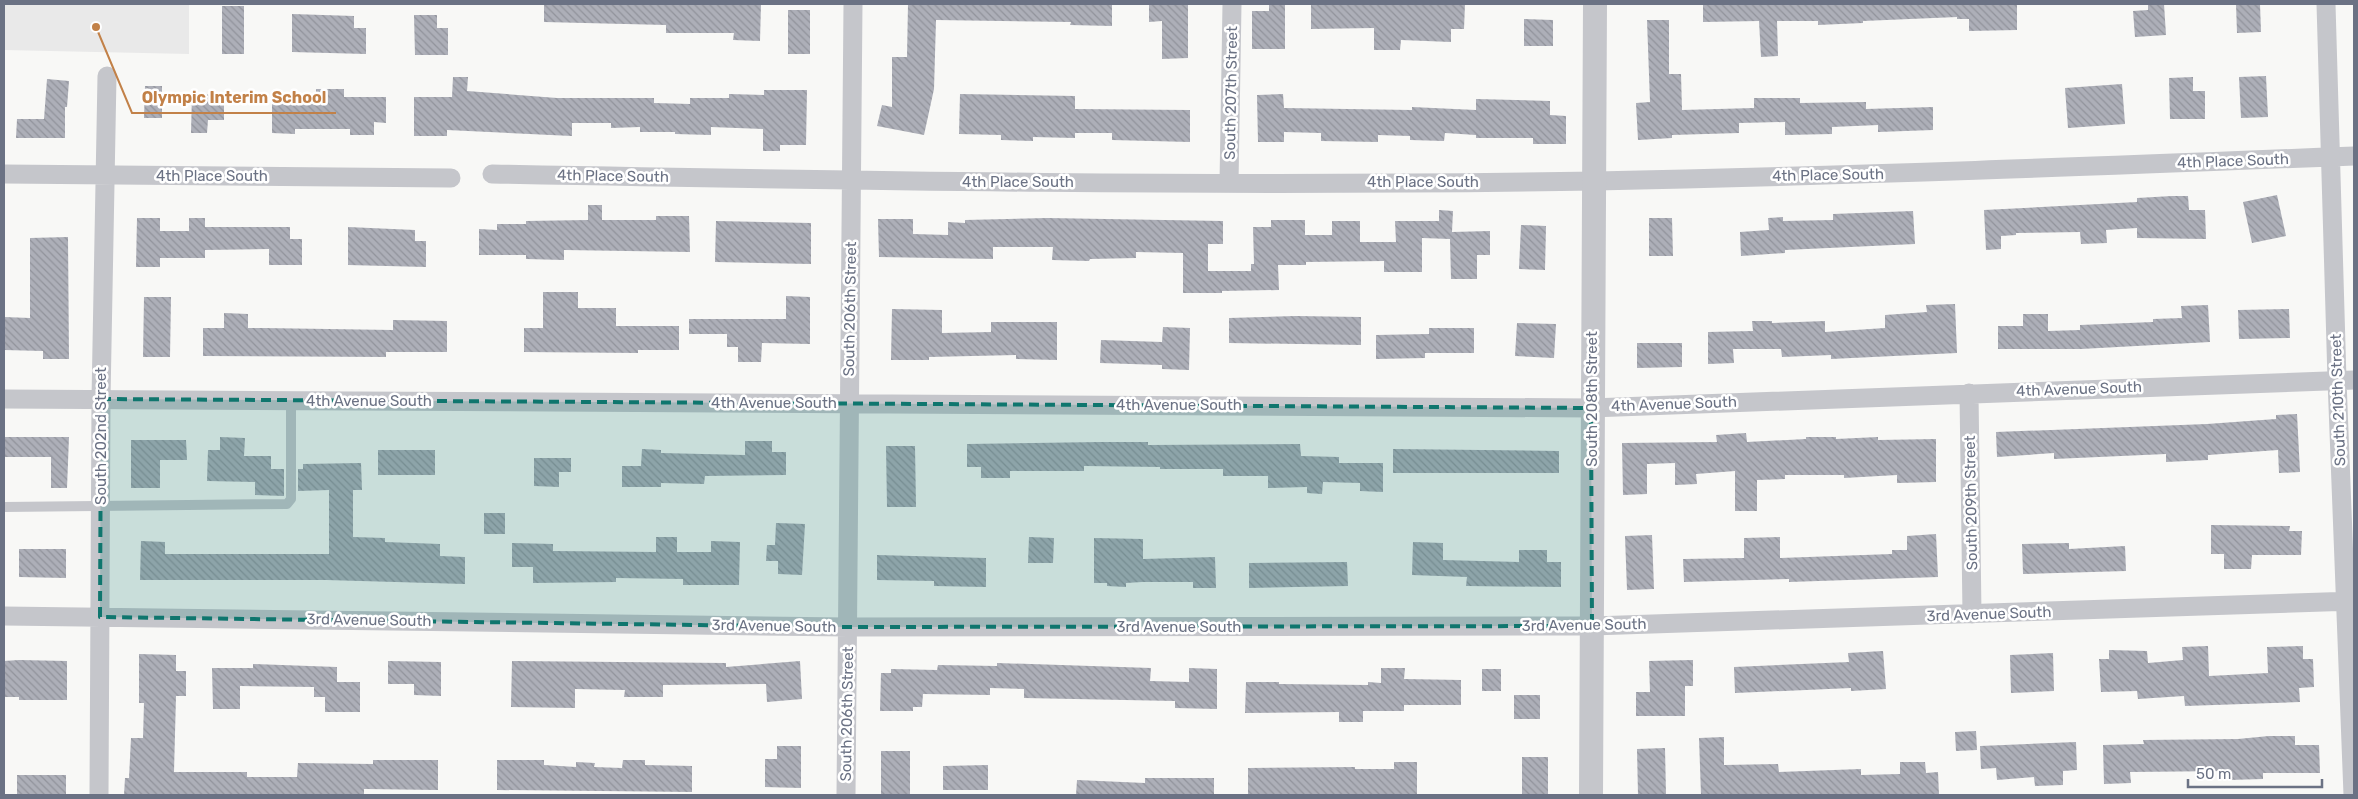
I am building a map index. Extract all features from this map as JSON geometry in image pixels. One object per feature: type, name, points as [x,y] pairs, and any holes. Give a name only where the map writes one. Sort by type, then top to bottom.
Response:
[{"type":"street","name":"South 206th Street","points":[[846,795],[853,4]]},
{"type":"street","name":"South 207th Street","points":[[1229,183],[1232,4]]},
{"type":"street","name":"South 208th Street","points":[[1591,795],[1595,4]]},
{"type":"street","name":"South 210th Street","points":[[2326,4],[2332,157],[2346,380],[2353,795]]},
{"type":"street","name":"South 202nd Street","points":[[99,795],[101,399],[107,76]]},
{"type":"street","name":"4th Place South","points":[[492,174],[851,181],[1229,183],[1594,181],[1974,172],[2354,156]]},
{"type":"street","name":"4th Place South","points":[[4,174],[451,178]]},
{"type":"street","name":"4th Avenue South","points":[[4,399],[1592,408],[2346,380]]},
{"type":"street","name":"South 209th Street","points":[[1969,393],[1972,614]]},
{"type":"street","name":"3rd Avenue South","points":[[4,616],[848,627],[1592,626],[2350,601]]},
{"type":"lane","points":[[4,507],[288,504],[291,499],[291,400]]},
{"type":"highlighted area","points":[[101,399],[1591,408],[1592,626],[848,627],[100,617]]},
{"type":"shaded area","points":[[4,4],[189,4],[189,54],[4,50]]},
{"type":"building","points":[[544,4],[761,4],[760,41],[733,40],[734,33],[666,33],[666,25],[544,22]]},
{"type":"building","points":[[908,4],[1112,4],[1112,26],[1070,25],[1071,22],[936,20],[934,89],[924,135],[877,126],[882,105],[892,107],[892,57],[907,57]]},
{"type":"building","points":[[1149,4],[1188,4],[1188,58],[1162,59],[1162,21],[1149,22]]},
{"type":"building","points":[[1269,4],[1285,4],[1285,49],[1252,49],[1252,11],[1269,11]]},
{"type":"building","points":[[1311,4],[1465,4],[1464,29],[1451,29],[1451,42],[1401,40],[1400,50],[1374,50],[1374,28],[1311,29]]},
{"type":"building","points":[[1703,4],[2017,4],[2017,30],[1969,31],[1969,19],[1957,19],[1957,17],[1818,25],[1818,21],[1777,21],[1778,56],[1761,57],[1759,21],[1703,22]]},
{"type":"building","points":[[2148,4],[2164,4],[2166,35],[2135,37],[2133,11],[2148,10]]},
{"type":"building","points":[[2236,4],[2260,4],[2261,32],[2237,33]]},
{"type":"building","points":[[222,6],[244,6],[244,54],[222,54]]},
{"type":"building","points":[[788,10],[810,10],[810,54],[788,54]]},
{"type":"building","points":[[292,14],[354,16],[354,28],[366,28],[366,54],[292,52]]},
{"type":"building","points":[[414,15],[437,15],[437,28],[448,28],[448,55],[415,55]]},
{"type":"building","points":[[1524,19],[1553,20],[1553,46],[1524,46]]},
{"type":"building","points":[[1647,20],[1669,20],[1669,74],[1681,74],[1682,110],[1754,108],[1754,98],[1800,98],[1800,103],[1866,102],[1866,109],[1933,107],[1933,130],[1878,132],[1878,125],[1832,127],[1832,134],[1785,135],[1785,122],[1739,123],[1739,133],[1672,135],[1672,138],[1638,140],[1636,103],[1650,102]]},
{"type":"building","points":[[2266,76],[2268,117],[2241,118],[2239,77]]},
{"type":"building","points":[[453,77],[468,77],[467,91],[557,98],[654,98],[654,103],[690,104],[690,98],[729,98],[729,94],[764,95],[764,90],[807,90],[806,145],[780,145],[780,151],[763,151],[763,129],[711,127],[711,135],[675,134],[675,132],[640,132],[640,127],[611,128],[611,123],[572,123],[572,136],[447,130],[447,136],[414,136],[414,97],[452,97]]},
{"type":"building","points":[[2193,77],[2193,91],[2205,91],[2205,119],[2170,119],[2169,78]]},
{"type":"building","points":[[47,79],[69,81],[67,107],[65,107],[65,138],[16,138],[17,119],[44,119]]},
{"type":"building","points":[[2122,84],[2125,124],[2068,128],[2065,88]]},
{"type":"building","points":[[145,86],[162,86],[162,118],[144,118]]},
{"type":"building","points":[[316,89],[344,89],[344,97],[386,97],[386,123],[374,122],[374,135],[350,135],[350,129],[295,129],[295,134],[272,133],[272,96],[316,96]]},
{"type":"building","points":[[192,94],[224,95],[224,120],[208,120],[207,133],[191,133]]},
{"type":"building","points":[[960,94],[1075,96],[1075,109],[1190,110],[1190,142],[1112,140],[1112,133],[1075,133],[1075,138],[1033,137],[1033,141],[1001,140],[1001,135],[959,134]]},
{"type":"building","points":[[1283,94],[1284,108],[1412,110],[1412,107],[1476,110],[1476,99],[1550,101],[1550,115],[1566,116],[1566,144],[1533,144],[1533,138],[1476,138],[1476,135],[1445,133],[1444,141],[1410,140],[1410,136],[1378,135],[1378,142],[1321,141],[1321,133],[1284,132],[1284,142],[1258,142],[1257,95]]},
{"type":"building","points":[[2277,195],[2286,236],[2252,243],[2243,202]]},
{"type":"building","points":[[2188,196],[2189,210],[2205,210],[2206,239],[2137,238],[2137,228],[2106,230],[2107,243],[2081,244],[2080,232],[2016,233],[2016,235],[2001,236],[2001,249],[1986,250],[1984,210],[2137,202],[2137,198]]},
{"type":"building","points":[[588,205],[602,205],[602,220],[656,220],[656,216],[689,216],[690,252],[564,250],[564,260],[526,259],[526,255],[479,255],[479,229],[497,230],[497,224],[526,224],[526,221],[588,220]]},
{"type":"building","points":[[1439,210],[1453,211],[1452,232],[1490,231],[1490,255],[1477,255],[1477,279],[1451,279],[1450,239],[1422,238],[1422,272],[1384,272],[1384,261],[1306,262],[1306,265],[1278,265],[1279,290],[1222,291],[1222,293],[1183,293],[1183,253],[1136,252],[1136,258],[1090,259],[1089,261],[1052,260],[1053,247],[993,247],[993,259],[879,257],[878,219],[913,219],[913,234],[948,235],[948,222],[965,223],[965,220],[1047,218],[1223,221],[1223,244],[1208,244],[1208,271],[1251,271],[1251,264],[1254,264],[1253,227],[1271,227],[1271,220],[1305,220],[1305,235],[1332,235],[1332,221],[1360,221],[1360,242],[1396,242],[1395,221],[1439,221]]},
{"type":"building","points":[[1913,211],[1915,244],[1785,250],[1785,253],[1741,256],[1740,232],[1769,230],[1768,218],[1783,217],[1783,221],[1833,220],[1833,214]]},
{"type":"building","points":[[137,218],[160,218],[160,231],[189,231],[189,218],[205,218],[205,227],[290,227],[290,239],[302,239],[302,265],[269,265],[269,249],[205,250],[205,258],[160,258],[160,267],[136,267]]},
{"type":"building","points":[[1649,218],[1672,218],[1673,256],[1649,256]]},
{"type":"building","points":[[716,221],[811,223],[811,264],[715,262]]},
{"type":"building","points":[[1521,225],[1546,226],[1545,270],[1519,269]]},
{"type":"building","points":[[348,227],[415,230],[415,241],[426,241],[426,267],[348,265]]},
{"type":"building","points":[[68,237],[69,359],[43,359],[43,351],[4,350],[4,317],[30,318],[30,238]]},
{"type":"building","points":[[543,292],[578,292],[578,308],[616,308],[616,326],[679,326],[679,350],[638,350],[638,353],[524,352],[524,328],[543,328]]},
{"type":"building","points":[[786,296],[810,297],[810,344],[762,343],[761,362],[738,362],[738,347],[727,347],[727,334],[689,334],[689,319],[786,319]]},
{"type":"building","points":[[144,297],[171,297],[170,357],[143,357]]},
{"type":"building","points":[[1955,304],[1957,353],[1831,359],[1831,355],[1782,357],[1781,349],[1733,349],[1734,363],[1708,364],[1708,332],[1753,331],[1752,321],[1772,321],[1772,323],[1825,321],[1825,332],[1885,328],[1885,315],[1927,312],[1926,305]]},
{"type":"building","points":[[2208,305],[2210,342],[2081,349],[1998,349],[1998,326],[2023,326],[2023,314],[2048,314],[2048,331],[2080,330],[2080,325],[2153,322],[2153,319],[2182,318],[2181,306]]},
{"type":"building","points":[[892,309],[942,310],[942,333],[991,332],[991,322],[1057,322],[1057,360],[1016,359],[1016,355],[929,357],[929,360],[891,360]]},
{"type":"building","points":[[2289,309],[2290,338],[2239,339],[2238,310]]},
{"type":"building","points":[[224,313],[248,314],[248,328],[393,330],[393,320],[447,321],[447,352],[386,352],[386,357],[203,356],[203,328],[224,328]]},
{"type":"building","points":[[1361,317],[1361,345],[1229,343],[1229,318]]},
{"type":"building","points":[[1517,323],[1556,324],[1554,358],[1515,356]]},
{"type":"building","points":[[1163,327],[1190,328],[1189,370],[1162,369],[1162,365],[1100,363],[1101,340],[1162,342]]},
{"type":"building","points":[[1429,328],[1474,328],[1474,353],[1425,353],[1425,358],[1376,359],[1376,335],[1429,334]]},
{"type":"building","points":[[1637,343],[1682,343],[1682,367],[1637,368]]},
{"type":"building","points":[[2297,414],[2300,472],[2279,473],[2278,450],[2208,455],[2208,460],[2166,462],[2166,454],[2054,459],[2054,453],[1997,457],[1996,432],[2207,424],[2276,419],[2276,415]]},
{"type":"building","points":[[1746,433],[1747,442],[1806,439],[1806,437],[1836,437],[1836,439],[1878,437],[1878,440],[1936,439],[1936,482],[1897,483],[1897,475],[1844,478],[1844,475],[1785,475],[1785,479],[1757,480],[1757,511],[1735,511],[1735,471],[1696,474],[1697,484],[1675,485],[1675,463],[1647,464],[1647,494],[1623,495],[1622,443],[1717,442],[1716,435]]},
{"type":"building","points":[[4,437],[69,437],[67,488],[51,488],[51,457],[4,457]]},
{"type":"building","points":[[220,437],[245,438],[244,456],[271,456],[271,469],[284,469],[284,496],[255,495],[255,482],[207,481],[208,450],[220,450]]},
{"type":"building","points":[[131,440],[186,440],[187,460],[160,460],[160,488],[131,488]]},
{"type":"building","points":[[745,441],[772,441],[772,452],[786,452],[786,475],[705,476],[704,484],[661,483],[661,487],[622,487],[622,466],[641,466],[642,449],[661,450],[661,453],[745,455]]},
{"type":"building","points":[[1148,442],[1148,445],[1300,444],[1301,456],[1339,457],[1339,463],[1383,463],[1383,492],[1360,491],[1360,483],[1323,482],[1322,494],[1307,493],[1307,487],[1268,488],[1268,476],[1223,476],[1223,469],[1084,466],[1084,471],[1010,471],[1010,478],[981,478],[981,467],[967,467],[967,444]]},
{"type":"building","points":[[886,446],[915,446],[916,507],[887,507]]},
{"type":"building","points":[[1393,449],[1559,451],[1559,473],[1393,473]]},
{"type":"building","points":[[378,450],[435,450],[435,475],[378,475]]},
{"type":"building","points":[[534,458],[571,458],[571,472],[559,472],[559,487],[534,486]]},
{"type":"building","points":[[361,463],[362,490],[353,490],[353,537],[385,538],[385,542],[440,544],[440,556],[465,557],[465,584],[326,580],[140,580],[141,541],[165,542],[165,554],[329,554],[329,490],[298,491],[298,469],[303,469],[303,464]]},
{"type":"building","points":[[484,513],[505,513],[505,534],[484,534]]},
{"type":"building","points":[[776,523],[805,524],[802,575],[778,574],[778,561],[766,561],[767,545],[775,545]]},
{"type":"building","points":[[2211,525],[2290,526],[2289,531],[2302,531],[2301,555],[2252,555],[2251,569],[2224,569],[2224,554],[2211,554]]},
{"type":"building","points":[[1936,534],[1938,577],[1789,582],[1789,579],[1684,582],[1683,559],[1744,558],[1744,538],[1780,537],[1780,558],[1892,554],[1892,550],[1907,550],[1907,536]]},
{"type":"building","points":[[1652,535],[1654,589],[1627,590],[1625,536]]},
{"type":"building","points":[[656,537],[677,537],[677,552],[711,552],[711,541],[740,542],[739,585],[683,585],[683,579],[616,578],[616,582],[533,583],[533,567],[512,567],[512,543],[553,544],[553,551],[656,552]]},
{"type":"building","points":[[1029,537],[1054,538],[1053,563],[1028,563]]},
{"type":"building","points":[[1094,538],[1143,539],[1143,559],[1215,557],[1216,588],[1193,588],[1193,582],[1126,583],[1126,587],[1107,586],[1107,583],[1094,583]]},
{"type":"building","points":[[1413,542],[1443,543],[1443,560],[1519,562],[1519,550],[1547,550],[1547,562],[1561,562],[1561,587],[1466,586],[1467,577],[1412,575]]},
{"type":"building","points":[[2069,543],[2069,549],[2125,546],[2126,571],[2023,574],[2022,544]]},
{"type":"building","points":[[19,549],[66,549],[66,578],[19,577]]},
{"type":"building","points":[[877,555],[986,558],[986,587],[934,586],[934,581],[877,580]]},
{"type":"building","points":[[1347,562],[1348,586],[1249,588],[1249,563]]},
{"type":"building","points":[[2208,646],[2209,676],[2268,673],[2267,647],[2303,646],[2303,659],[2313,659],[2314,687],[2299,688],[2300,702],[2185,706],[2184,696],[2138,699],[2137,691],[2101,692],[2099,659],[2109,659],[2109,650],[2147,651],[2148,663],[2183,660],[2182,647]]},
{"type":"building","points":[[1883,651],[1886,689],[1851,691],[1851,688],[1735,693],[1734,667],[1849,662],[1848,653]]},
{"type":"building","points":[[2053,653],[2054,691],[2011,693],[2010,655]]},
{"type":"building","points":[[139,654],[176,655],[176,671],[186,671],[186,696],[176,696],[174,772],[247,772],[247,777],[297,777],[298,763],[373,764],[373,760],[438,760],[438,790],[364,789],[364,795],[124,795],[125,778],[129,778],[131,738],[143,738],[144,703],[139,703]]},
{"type":"building","points":[[1693,660],[1693,686],[1685,686],[1685,716],[1636,716],[1636,692],[1650,692],[1649,661]]},
{"type":"building","points":[[4,661],[67,661],[67,700],[19,700],[19,697],[4,697]]},
{"type":"building","points":[[388,661],[441,662],[441,696],[414,695],[414,684],[388,684]]},
{"type":"building","points":[[512,661],[726,663],[726,667],[800,661],[802,699],[767,702],[766,684],[663,685],[663,697],[624,697],[625,690],[575,689],[575,708],[511,707]]},
{"type":"building","points":[[997,663],[1151,668],[1150,681],[1189,682],[1189,668],[1217,669],[1217,709],[1175,708],[1175,701],[1024,698],[1024,689],[990,688],[990,695],[923,694],[922,707],[913,707],[913,711],[880,711],[881,673],[891,673],[891,669],[937,670],[938,665],[997,666]]},
{"type":"building","points":[[253,664],[337,667],[337,682],[360,682],[360,712],[325,712],[325,697],[314,697],[314,687],[240,686],[240,709],[213,709],[212,668],[253,668]]},
{"type":"building","points":[[1381,668],[1405,668],[1404,679],[1461,680],[1461,705],[1404,705],[1404,711],[1363,711],[1363,722],[1339,722],[1339,712],[1245,713],[1246,682],[1368,685],[1368,682],[1381,683]]},
{"type":"building","points":[[1482,669],[1501,669],[1501,691],[1482,691]]},
{"type":"building","points":[[1514,695],[1540,695],[1540,719],[1514,719]]},
{"type":"building","points":[[1976,731],[1977,750],[1956,751],[1955,732]]},
{"type":"building","points":[[2295,736],[2295,745],[2319,745],[2320,773],[2263,773],[2263,779],[2228,780],[2227,771],[2130,772],[2131,783],[2104,784],[2103,745],[2144,744],[2143,740],[2238,739]]},
{"type":"building","points":[[1724,737],[1724,765],[1778,764],[1779,772],[1861,769],[1861,775],[1900,774],[1900,762],[1925,762],[1926,773],[1938,772],[1939,795],[1701,795],[1699,738]]},
{"type":"building","points":[[2076,742],[2077,770],[2063,771],[2063,785],[2035,786],[2034,777],[1997,780],[1996,768],[1981,769],[1980,746]]},
{"type":"building","points":[[777,746],[801,746],[801,788],[765,787],[765,759],[777,759]]},
{"type":"building","points":[[1665,748],[1666,795],[1638,795],[1637,749]]},
{"type":"building","points":[[881,751],[910,751],[910,795],[881,795]]},
{"type":"building","points":[[1522,757],[1548,757],[1548,795],[1522,795]]},
{"type":"building","points":[[497,760],[544,760],[544,765],[576,767],[576,762],[595,763],[594,767],[622,768],[623,760],[645,760],[645,765],[692,766],[692,792],[497,790]]},
{"type":"building","points":[[1394,762],[1417,762],[1417,795],[1248,795],[1248,768],[1355,767],[1355,769],[1394,769]]},
{"type":"building","points":[[988,765],[988,790],[943,790],[943,766]]},
{"type":"building","points":[[17,775],[66,775],[66,795],[17,795]]},
{"type":"building","points":[[1145,778],[1214,778],[1214,795],[1076,795],[1077,780],[1145,783]]},
{"type":"place","name":"Olympic Interim School","points":[[96,27]]}]
